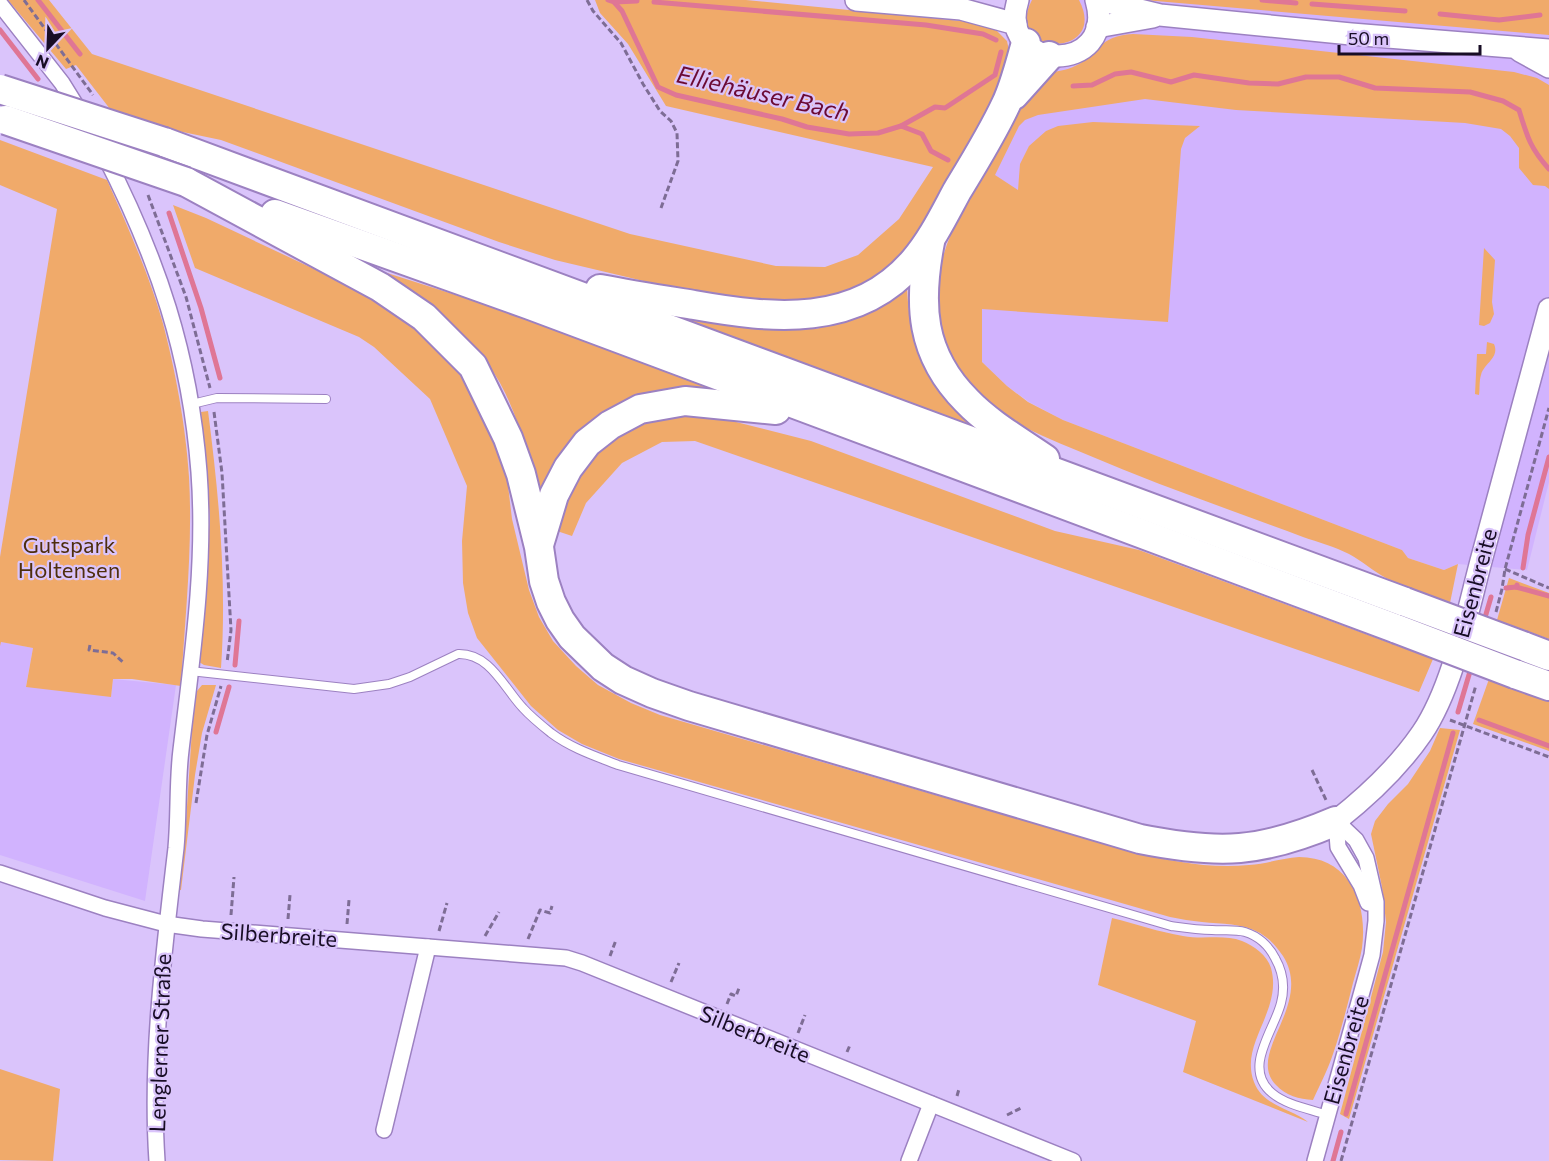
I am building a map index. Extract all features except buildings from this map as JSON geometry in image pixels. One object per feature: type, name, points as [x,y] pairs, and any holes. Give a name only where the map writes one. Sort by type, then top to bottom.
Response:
[{"type":"highway","points":[[533,278],[734,312],[789,316],[814,314],[859,303],[882,290],[913,262],[930,240],[1007,103],[1030,41]]},
{"type":"highway","points":[[0,89],[164,142],[1549,656]]},
{"type":"highway","points":[[3,120],[186,182],[530,305],[1549,686]]},
{"type":"highway","points":[[186,182],[380,287],[424,316],[473,366],[508,438],[521,474],[539,547],[544,581],[551,602],[566,628],[587,653],[623,680],[689,706],[1128,836],[1182,847],[1217,850],[1272,844],[1306,834],[1336,821]]},
{"type":"highway","points":[[930,240],[923,284],[923,315],[932,350],[954,387],[968,403],[1079,482]]},
{"type":"highway","points":[[539,547],[554,495],[568,468],[587,443],[610,425],[640,409],[685,401],[818,414]]},
{"type":"main road","points":[[856,0],[961,9],[1018,0],[1016,9],[1030,41]]},
{"type":"main road","points":[[961,9],[1064,57],[1079,51],[1090,40],[1099,18],[1097,0],[1160,15],[1351,34],[1549,50]]},
{"type":"main road","points":[[1097,27],[1160,15]]},
{"type":"main road","points":[[1512,46],[1549,67]]},
{"type":"main road","name":"Eisenbreite","points":[[1336,821],[1368,795],[1391,772],[1422,732],[1438,704],[1468,608],[1549,309]]},
{"type":"street","name":"Lenglerner Straße","points":[[0,4],[62,83],[98,142],[130,204],[155,266],[176,330],[192,404],[200,473],[200,576],[179,764],[176,844],[166,924],[156,1064],[157,1161]]},
{"type":"street","name":"Eisenbreite","points":[[1315,1161],[1372,955],[1373,938],[1368,902],[1361,885],[1338,847],[1336,821]]},
{"type":"street","name":"Silberbreite","points":[[0,873],[105,908],[166,924],[566,958],[1073,1161]]},
{"type":"street","points":[[384,1130],[432,947]]},
{"type":"street","points":[[909,1161],[931,1104]]},
{"type":"lane","points":[[192,404],[212,399],[326,399]]},
{"type":"lane","points":[[190,671],[329,687],[371,688],[410,677],[458,654],[466,654],[483,661],[491,668],[522,708],[554,735],[568,744],[618,765],[1171,926],[1245,932],[1266,945],[1280,967],[1282,979],[1281,1004],[1260,1059],[1263,1083],[1281,1098],[1328,1115]]},
{"type":"path","points":[[24,0],[99,104]]},
{"type":"path","points":[[587,0],[593,11],[621,43],[643,84],[660,111],[671,121],[677,133],[678,161],[661,208]]},
{"type":"path","points":[[144,187],[186,297],[208,375],[222,472],[231,630],[225,675],[207,735],[196,807]]},
{"type":"path","points":[[1494,617],[1502,590],[1504,569],[1549,408]]},
{"type":"path","points":[[1504,569],[1549,588]]},
{"type":"path","points":[[90,645],[89,650],[113,653],[124,663]]},
{"type":"path","points":[[1341,1161],[1476,683]]},
{"type":"path","points":[[1464,727],[1549,758]]},
{"type":"path","points":[[1312,770],[1336,821]]},
{"type":"path","points":[[229,931],[234,877]]},
{"type":"path","points":[[287,936],[290,895]]},
{"type":"path","points":[[346,940],[349,900]]},
{"type":"path","points":[[432,947],[447,903]]},
{"type":"path","points":[[522,955],[540,910],[550,913],[552,906]]},
{"type":"path","points":[[476,951],[499,912]]},
{"type":"shaded area","points":[[1006,0],[1549,0],[1549,482],[1527,570],[1458,564],[1444,570],[1408,558],[1402,550],[1063,420],[1029,402],[1007,386],[982,362],[959,282],[1007,131],[1032,92],[1027,60],[1007,41],[1003,16]]},
{"type":"shaded area","points":[[0,640],[33,648],[26,686],[111,696],[113,679],[176,685],[145,901],[0,855]]},
{"type":"green space","points":[[8,0],[49,0],[92,54],[630,234],[776,266],[825,267],[858,255],[899,219],[933,167],[666,106],[628,44],[600,13],[595,0],[746,0],[961,21],[997,31],[1007,41],[1010,55],[1001,82],[975,134],[915,240],[891,268],[851,294],[781,304],[669,287],[555,260],[499,242],[221,140],[154,126],[110,109],[76,65],[66,69]]},
{"type":"green space","points":[[1032,0],[1079,0],[1085,19],[1080,33],[1070,41],[1056,44],[1041,41],[1031,33],[1026,19]]},
{"type":"green space","points":[[1144,0],[1549,0],[1549,35]]},
{"type":"green space","points":[[1133,34],[1192,37],[1514,72],[1537,78],[1549,85],[1549,189],[1545,186],[1533,185],[1519,168],[1519,148],[1501,129],[1465,123],[1236,110],[1145,99],[1038,115],[1025,120],[1019,126],[995,175],[1018,190],[1020,164],[1029,146],[1046,131],[1058,126],[1093,122],[1200,126],[1185,138],[1181,149],[1168,322],[982,309],[982,362],[1028,402],[1063,420],[1402,550],[1408,558],[1444,570],[1458,564],[1450,603],[1393,582],[1338,549],[1141,477],[1034,432],[1004,414],[988,401],[965,379],[953,362],[939,326],[938,276],[944,252],[964,206],[1016,114],[1040,81],[1050,73],[1072,68],[1084,61],[1112,38]]},
{"type":"green space","name":"Gutspark Holtensen","points":[[0,140],[107,180],[137,249],[162,320],[179,398],[189,477],[189,556],[181,686],[132,679],[113,679],[111,697],[26,687],[33,648],[1,642],[0,646],[0,557],[57,209],[0,185]]},
{"type":"green space","points":[[173,205],[206,218],[365,293],[421,331],[470,382],[499,446],[507,477],[512,519],[529,590],[539,617],[553,641],[598,685],[631,703],[660,715],[1132,852],[1176,861],[1219,866],[1255,864],[1299,857],[1317,859],[1343,874],[1352,886],[1362,915],[1362,948],[1336,1045],[1313,1100],[1298,1098],[1284,1092],[1276,1085],[1269,1072],[1268,1058],[1291,992],[1290,974],[1281,953],[1260,933],[1239,926],[1170,917],[619,759],[582,744],[558,730],[531,706],[477,638],[468,613],[463,583],[462,541],[467,486],[430,399],[374,347],[359,337],[195,268]]},
{"type":"green space","points":[[1484,248],[1495,260],[1492,302],[1494,314],[1490,323],[1484,326],[1479,325]]},
{"type":"green space","points":[[384,272],[484,304],[715,390],[574,437],[551,471],[540,511],[520,429],[508,398],[490,367],[448,322]]},
{"type":"green space","points":[[907,286],[912,330],[926,370],[949,405],[985,433],[621,298],[785,329],[816,329],[860,316]]},
{"type":"green space","points":[[1487,342],[1494,344],[1495,353],[1481,375],[1479,395],[1475,394],[1477,354],[1486,354]]},
{"type":"green space","points":[[208,411],[221,539],[223,636],[221,668],[199,662],[210,519],[201,412]]},
{"type":"green space","points":[[675,415],[720,418],[811,441],[1055,531],[1139,550],[1433,659],[1419,692],[695,441],[662,442],[622,463],[586,503],[572,536],[557,531],[574,485],[584,467],[596,453],[628,431]]},
{"type":"green space","points":[[1509,578],[1549,593],[1549,639],[1497,620]]},
{"type":"green space","points":[[1489,679],[1549,701],[1549,751],[1473,724]]},
{"type":"green space","points":[[202,685],[216,685],[202,733],[181,890],[179,890],[194,699]]},
{"type":"green space","points":[[1440,728],[1460,730],[1349,1119],[1340,1114],[1383,952],[1386,922],[1382,887],[1371,834],[1375,821],[1408,784],[1430,751]]},
{"type":"green space","points":[[1112,918],[1183,936],[1235,939],[1251,946],[1263,955],[1271,968],[1273,984],[1267,1013],[1252,1054],[1251,1068],[1254,1082],[1258,1090],[1270,1102],[1308,1122],[1183,1072],[1196,1021],[1098,985]]},
{"type":"green space","points":[[0,1069],[60,1089],[53,1161],[0,1160]]},
{"type":"waterway","points":[[38,0],[80,54]]},
{"type":"waterway","name":"Elliehäuser Bach","points":[[608,0],[614,2],[622,11],[658,87],[676,95],[782,119],[807,127],[849,134],[878,133],[901,126],[922,134],[931,151],[948,160]]},
{"type":"waterway","points":[[1262,0],[1296,3]]},
{"type":"waterway","points":[[614,2],[637,1]]},
{"type":"waterway","points":[[654,2],[926,25],[983,34],[996,40]]},
{"type":"waterway","points":[[1312,4],[1405,11]]},
{"type":"waterway","points":[[1440,14],[1499,20],[1540,15]]},
{"type":"waterway","points":[[0,30],[38,79]]},
{"type":"waterway","points":[[901,126],[935,107],[945,108],[995,75],[1001,52]]},
{"type":"waterway","name":"Elliehäuser Bach","points":[[1073,86],[1092,85],[1115,74],[1131,72],[1171,82],[1194,75],[1249,83],[1278,84],[1306,77],[1339,77],[1375,88],[1470,92],[1503,101],[1519,110],[1537,155],[1549,169]]},
{"type":"waterway","points":[[169,213],[201,308],[220,378]]},
{"type":"waterway","points":[[1523,568],[1528,535],[1549,457]]},
{"type":"waterway","points":[[1506,588],[1517,585]]},
{"type":"waterway","points":[[1516,587],[1549,596]]},
{"type":"waterway","points":[[1484,621],[1491,597]]},
{"type":"waterway","points":[[235,665],[239,621]]},
{"type":"waterway","points":[[1458,712],[1471,668]]},
{"type":"waterway","points":[[216,732],[229,687]]},
{"type":"waterway","points":[[1479,720],[1549,746]]},
{"type":"waterway","points":[[1346,1114],[1453,733]]},
{"type":"waterway","points":[[1333,1161],[1341,1132]]}]
